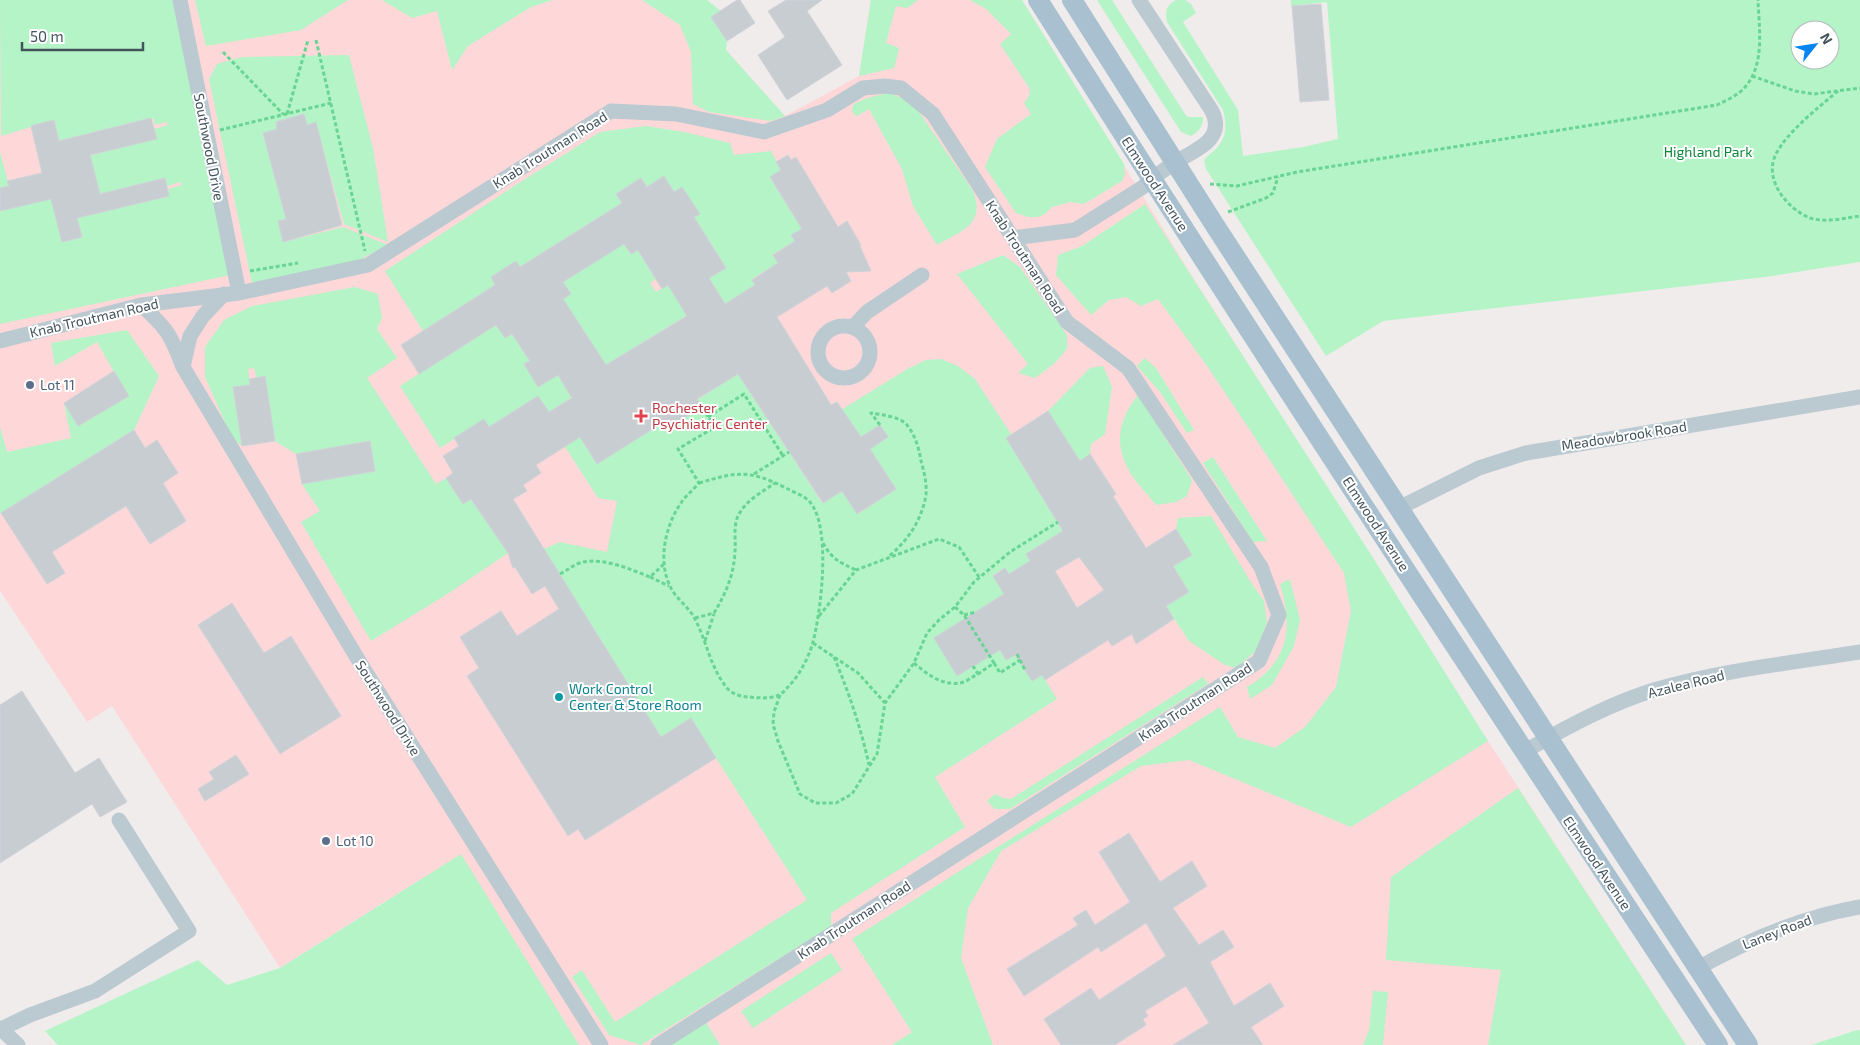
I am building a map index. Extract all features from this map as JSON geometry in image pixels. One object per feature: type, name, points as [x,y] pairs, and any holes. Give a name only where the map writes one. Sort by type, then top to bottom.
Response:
[{"type":"main road","name":"Elmwood Avenue","points":[[1038,0],[1151,179],[1524,752],[1718,1045]]},
{"type":"main road","name":"Elmwood Avenue","points":[[1072,0],[1547,738],[1748,1045]]},
{"type":"street","name":"Southwood Drive","points":[[180,0],[206,133],[232,294]]},
{"type":"street","points":[[1013,238],[1074,230],[1143,187],[1151,179],[1199,148],[1209,140],[1216,129],[1216,121],[1212,112],[1146,2]]},
{"type":"street","name":"Knab Troutman Road","points":[[0,341],[141,305],[232,294],[368,265],[611,111],[676,114],[764,132],[827,110],[863,88],[885,86],[901,88],[933,114],[1068,322],[1128,368],[1261,567],[1279,615],[1259,661],[658,1045]]},
{"type":"street","points":[[853,327],[867,312],[922,275]]},
{"type":"street","points":[[183,367],[190,336],[203,316],[232,294]]},
{"type":"street","name":"Southwood Drive","points":[[141,305],[160,322],[173,339],[183,367],[365,671],[601,1045]]},
{"type":"street","name":"Meadowbrook Road","points":[[1399,508],[1479,468],[1526,453],[1860,397]]},
{"type":"street","name":"Azalea Road","points":[[1524,752],[1547,738],[1624,702],[1659,689],[1706,678],[1860,652]]},
{"type":"street","points":[[18,1045],[0,1028],[95,991],[189,931],[119,820]]},
{"type":"street","name":"Laney Road","points":[[1698,968],[1778,928],[1806,919],[1860,907]]},
{"type":"path","points":[[1210,184],[1237,186],[1297,172],[1717,105],[1746,87],[1758,62],[1758,0]]},
{"type":"path","points":[[285,114],[308,40]]},
{"type":"path","points":[[316,40],[368,265]]},
{"type":"path","points":[[223,52],[285,114]]},
{"type":"path","points":[[1752,76],[1795,91],[1814,94],[1860,88]]},
{"type":"path","points":[[1838,91],[1790,135],[1776,154],[1772,169],[1778,189],[1793,208],[1811,218],[1828,220],[1860,216]]},
{"type":"path","points":[[206,133],[331,103]]},
{"type":"path","points":[[1228,212],[1266,198],[1273,193],[1278,177]]},
{"type":"path","points":[[708,417],[744,394],[783,456]]},
{"type":"path","points":[[699,483],[678,449],[715,427],[702,406]]},
{"type":"path","points":[[880,425],[871,412],[889,416],[906,424],[918,444],[925,476],[926,494],[919,518],[904,545],[887,558]]},
{"type":"path","points":[[754,475],[789,452]]},
{"type":"path","points":[[780,695],[758,698],[740,697],[726,688],[717,674],[695,618],[670,586],[664,564],[664,542],[683,500],[699,483],[736,473],[754,475],[776,483],[809,501],[817,517],[824,563],[813,643],[792,682],[780,695],[774,712],[773,724],[800,794],[815,803],[836,803],[852,794],[876,754],[884,703],[914,664],[927,633],[956,606],[979,577],[1010,552],[1058,522]]},
{"type":"path","points":[[704,641],[714,613],[732,580],[736,552],[735,530],[737,518],[744,506],[776,483]]},
{"type":"path","points":[[818,616],[856,570],[939,538],[959,547],[979,577]]},
{"type":"path","points":[[821,540],[828,553],[838,562],[856,570]]},
{"type":"path","points":[[560,574],[579,563],[598,562],[622,565],[670,586]]},
{"type":"path","points":[[650,577],[664,564]]},
{"type":"path","points":[[956,606],[964,615],[1000,673],[1020,660]]},
{"type":"path","points":[[964,615],[976,612]]},
{"type":"path","points":[[695,618],[714,613]]},
{"type":"path","points":[[813,643],[858,673],[884,703]]},
{"type":"path","points":[[1017,654],[1025,670]]},
{"type":"path","points":[[834,657],[848,689],[860,725],[870,766]]},
{"type":"path","points":[[914,664],[927,674],[945,683],[964,682],[994,663]]},
{"type":"path","points":[[973,666],[978,674]]},
{"type":"shaded area","name":"Rochester Psychiatric Center","points":[[0,0],[664,0],[726,50],[785,116],[859,76],[871,0],[1022,0],[1194,279],[1488,741],[1686,1045],[528,1045],[421,879],[280,968],[112,706],[87,722],[0,591]]},
{"type":"green space","points":[[0,0],[174,0],[235,274],[0,324],[0,211],[49,190],[62,242],[82,237],[77,218],[169,196],[168,189],[182,185],[181,182],[167,186],[165,178],[92,196],[84,157],[156,139],[154,129],[168,125],[167,122],[155,125],[153,118],[59,141],[54,120],[1,136]]},
{"type":"green space","points":[[195,0],[348,0],[301,30],[206,46]]},
{"type":"green space","points":[[382,0],[553,0],[531,7],[468,46],[452,70],[437,11],[412,18]]},
{"type":"green space","points":[[642,0],[707,0],[721,11],[711,17],[727,41],[726,50],[785,116],[771,121],[709,112],[693,104],[691,52],[680,25]]},
{"type":"green space","points":[[871,0],[918,0],[907,8],[896,6],[886,43],[899,49],[894,68],[859,76]]},
{"type":"green space","points":[[970,0],[1022,0],[1124,164],[1125,175],[1122,181],[1084,204],[1070,202],[1052,207],[1045,214],[1038,217],[1028,217],[1016,213],[985,167],[997,139],[1031,114],[1024,103],[1029,96],[1030,89],[1000,44],[1011,34],[986,9]]},
{"type":"green space","points":[[1097,0],[1112,0],[1187,117],[1203,117],[1201,126],[1194,134],[1191,136],[1181,132]]},
{"type":"green space","name":"Highland Park","points":[[1176,0],[1185,0],[1191,4],[1196,13],[1183,22],[1238,110],[1243,156],[1303,147],[1338,139],[1327,2],[1291,6],[1291,0],[1860,0],[1860,262],[1765,277],[1383,321],[1326,356],[1206,169],[1204,160],[1220,144],[1224,135],[1223,110],[1167,22],[1167,9]]},
{"type":"green space","points":[[349,55],[373,148],[388,242],[344,224],[316,123],[307,125],[304,114],[276,122],[277,129],[263,133],[286,219],[278,222],[284,242],[343,227],[388,245],[357,261],[252,283],[209,79],[217,64],[242,57]]},
{"type":"green space","points":[[890,93],[908,101],[919,112],[973,191],[976,203],[974,219],[962,231],[937,245],[913,206],[902,169],[869,109],[857,116],[852,111],[853,105],[862,100]]},
{"type":"green space","points":[[646,126],[684,132],[730,143],[734,155],[771,151],[781,170],[770,178],[802,229],[792,235],[795,241],[773,254],[778,263],[752,279],[755,285],[738,296],[728,310],[709,278],[726,268],[694,217],[699,214],[682,187],[674,192],[664,176],[647,187],[641,178],[616,194],[622,203],[520,267],[516,262],[491,277],[495,285],[423,331],[385,271],[600,132]]},
{"type":"green space","points":[[0,152],[9,186],[0,188]]},
{"type":"green space","points":[[1145,204],[1370,553],[1488,741],[1351,827],[1189,760],[1141,766],[1001,851],[968,908],[961,958],[993,1045],[892,1045],[912,1032],[852,939],[1220,707],[1238,737],[1275,748],[1305,727],[1336,687],[1351,611],[1344,573],[1205,363],[1158,299],[1141,306],[1126,297],[1109,300],[1091,315],[1056,275],[1058,255],[1082,246]]},
{"type":"green space","points":[[624,244],[631,254],[638,250],[656,279],[650,283],[656,292],[668,285],[692,312],[590,375],[563,299],[571,293],[555,271]]},
{"type":"green space","points":[[1003,255],[1020,267],[1067,335],[1067,349],[1055,363],[1035,378],[1018,373],[1028,364],[957,274]]},
{"type":"green space","points":[[355,287],[378,294],[382,318],[377,329],[397,358],[367,378],[436,484],[446,478],[463,504],[471,499],[508,553],[449,593],[371,641],[301,522],[320,511],[302,484],[375,471],[370,441],[296,454],[275,441],[254,368],[248,369],[250,385],[233,388],[242,446],[232,438],[205,377],[205,347],[224,320],[252,306]]},
{"type":"green space","points":[[496,325],[505,338],[513,334],[530,361],[524,364],[558,375],[567,390],[572,387],[577,394],[549,412],[538,396],[489,427],[484,420],[440,448],[400,386]]},
{"type":"green space","points":[[127,330],[159,376],[134,430],[0,514],[0,427],[7,452],[71,438],[64,403],[78,426],[128,396],[97,342],[55,366],[51,343]]},
{"type":"green space","points":[[1145,358],[1156,368],[1194,430],[1187,433],[1160,392],[1137,366]]},
{"type":"green space","points":[[941,359],[958,366],[975,379],[1011,434],[1006,438],[1063,531],[1026,554],[1030,561],[1009,574],[1005,568],[993,575],[1004,594],[976,612],[1006,660],[1040,639],[1025,670],[1032,681],[1042,675],[1057,699],[935,777],[965,827],[831,913],[831,926],[641,1045],[609,1035],[572,977],[582,970],[615,1022],[807,900],[691,719],[661,737],[544,549],[560,542],[607,552],[617,501],[598,498],[560,439],[575,429],[597,463],[738,374],[822,503],[842,491],[858,514],[896,489],[870,449],[888,437],[880,425],[861,437],[836,413],[909,368],[926,360]]},
{"type":"green space","points":[[1103,366],[1112,387],[1105,434],[1091,444],[1090,454],[1080,461],[1048,411],[1090,368]]},
{"type":"green space","points":[[1138,395],[1192,480],[1187,496],[1176,502],[1156,505],[1133,477],[1123,457],[1120,438],[1121,429],[1127,412]]},
{"type":"green space","points":[[1213,457],[1267,541],[1253,542],[1203,463]]},
{"type":"green space","points":[[1211,516],[1264,601],[1267,622],[1257,650],[1236,668],[1225,665],[1189,641],[1166,606],[1189,592],[1173,566],[1192,555],[1176,529],[1178,518]]},
{"type":"green space","points":[[1290,579],[1300,620],[1294,646],[1272,685],[1250,699],[1247,687],[1272,667],[1284,643],[1286,615],[1280,584]]},
{"type":"green space","points":[[1203,677],[1208,684],[1010,809],[995,809],[987,801],[995,794],[1011,799]]},
{"type":"green space","points":[[1518,788],[1686,1045],[1488,1045],[1501,970],[1386,960],[1391,877]]},
{"type":"green space","points":[[461,854],[579,1045],[58,1045],[45,1031],[198,960],[227,985],[280,968]]},
{"type":"green space","points":[[831,953],[842,970],[753,1028],[741,1011]]},
{"type":"green space","points":[[1373,991],[1388,992],[1383,1045],[1363,1045],[1369,1030]]},
{"type":"green space","points":[[705,1021],[720,1045],[668,1045]]},
{"type":"green space","points":[[1860,1030],[1860,1045],[1811,1045],[1854,1031]]},
{"type":"building","points":[[737,0],[740,0],[755,23],[727,41],[711,17]]},
{"type":"building","points":[[786,0],[822,0],[807,11],[842,65],[787,100],[758,55],[785,37],[768,11]]},
{"type":"building","points":[[1321,4],[1329,100],[1300,102],[1292,6]]},
{"type":"building","points":[[304,114],[307,125],[316,122],[342,225],[283,242],[278,221],[286,219],[263,133],[277,129],[276,122]]},
{"type":"building","points":[[151,118],[157,139],[90,155],[100,194],[165,178],[169,196],[77,218],[82,237],[62,242],[51,199],[0,211],[0,188],[9,186],[7,181],[42,173],[31,126],[54,120],[59,141]]},
{"type":"building","points":[[788,155],[791,160],[796,157],[838,227],[847,221],[861,245],[871,271],[846,272],[851,281],[832,293],[827,286],[777,317],[831,405],[837,402],[861,437],[880,425],[888,437],[870,449],[896,489],[857,514],[842,491],[823,503],[738,374],[697,399],[702,407],[671,426],[667,420],[597,464],[580,437],[536,465],[541,473],[523,485],[527,491],[513,499],[661,737],[691,718],[716,758],[585,840],[578,829],[568,836],[467,676],[479,668],[460,637],[501,611],[517,636],[559,609],[545,586],[532,594],[515,567],[513,568],[508,553],[471,499],[463,504],[446,478],[453,473],[443,456],[459,446],[454,438],[484,419],[489,427],[538,396],[549,412],[572,398],[558,375],[538,387],[524,364],[530,361],[512,334],[505,338],[496,325],[419,374],[401,345],[495,285],[491,277],[516,261],[520,267],[622,203],[616,194],[641,178],[647,187],[664,176],[674,192],[682,187],[700,214],[694,217],[726,268],[709,278],[725,304],[755,285],[752,280],[778,263],[773,255],[795,241],[791,235],[802,229],[770,177],[781,170],[776,162]],"holes":[[[624,244],[631,254],[638,250],[662,289],[668,285],[687,316],[606,365],[563,299],[571,294],[563,282]]]},
{"type":"building","points":[[114,371],[129,396],[78,426],[64,403]]},
{"type":"building","points":[[265,376],[275,441],[242,446],[233,387],[250,385],[249,379]]},
{"type":"building","points":[[1048,411],[1080,461],[1090,454],[1116,494],[1113,496],[1146,548],[1176,529],[1192,555],[1173,566],[1189,592],[1166,606],[1174,619],[1136,644],[1132,634],[1112,646],[1108,640],[1045,680],[1042,675],[1032,681],[1015,655],[1006,660],[1000,650],[957,676],[934,638],[1004,594],[993,576],[1005,568],[1009,574],[1030,561],[1026,554],[1063,531],[1006,438]],"holes":[[[1079,557],[1104,590],[1077,608],[1055,571]]]},
{"type":"building","points":[[134,430],[145,448],[157,440],[178,473],[163,483],[186,521],[150,544],[126,506],[52,552],[65,573],[47,584],[1,513]]},
{"type":"building","points":[[370,441],[375,471],[302,484],[296,454]]},
{"type":"building","points":[[232,603],[264,653],[291,636],[341,716],[280,754],[198,625]]},
{"type":"building","points":[[22,691],[75,773],[99,758],[127,802],[100,817],[92,804],[0,863],[0,705]]},
{"type":"building","points":[[236,755],[249,774],[205,801],[198,789],[214,779],[209,772]]},
{"type":"building","points":[[1129,833],[1160,882],[1192,861],[1207,886],[1173,908],[1199,945],[1223,930],[1234,947],[1210,962],[1234,1006],[1270,983],[1284,1006],[1251,1027],[1263,1045],[1173,1045],[1209,1023],[1186,986],[1145,1011],[1148,1016],[1143,1019],[1146,1025],[1115,1045],[1061,1045],[1044,1019],[1091,988],[1099,1000],[1166,956],[1146,923],[1101,952],[1098,947],[1024,996],[1007,969],[1078,925],[1073,918],[1086,910],[1095,925],[1130,902],[1099,852]]},
{"type":"place","name":"Lot 11","points":[[30,385]]},
{"type":"place","name":"Rochester Psychiatric Center","points":[[641,416]]},
{"type":"place","name":"Work Control Center & Store Room","points":[[559,697]]},
{"type":"place","name":"Lot 10","points":[[326,841]]}]
